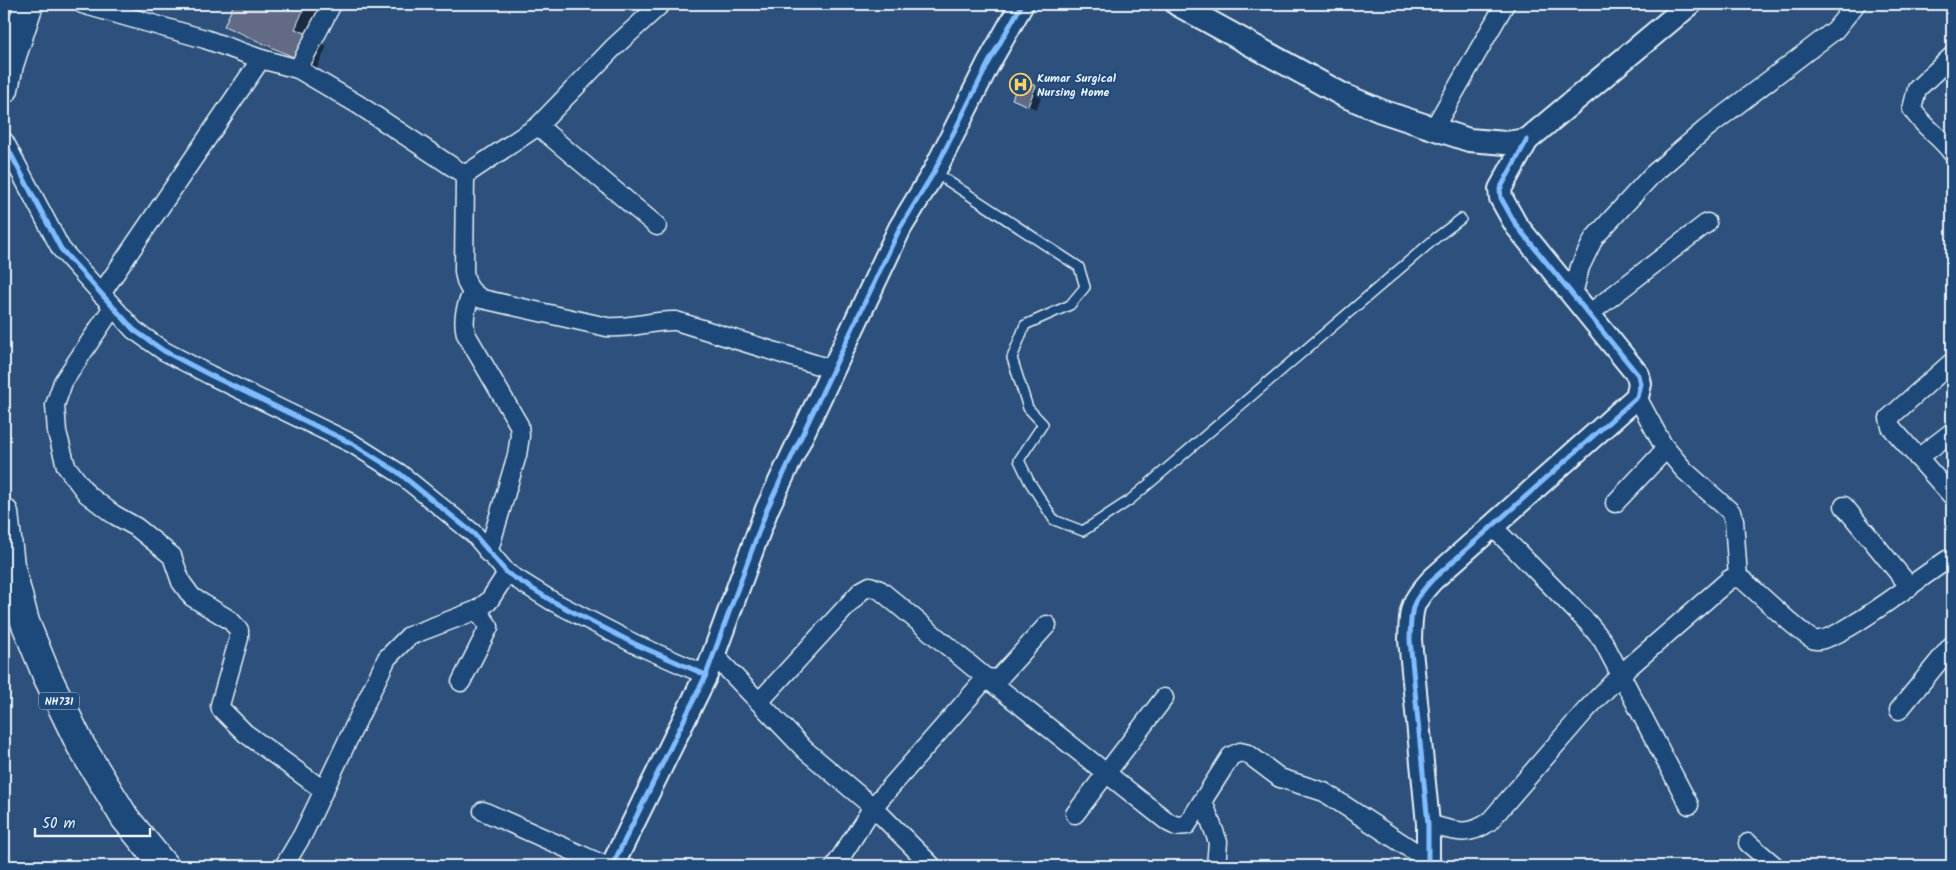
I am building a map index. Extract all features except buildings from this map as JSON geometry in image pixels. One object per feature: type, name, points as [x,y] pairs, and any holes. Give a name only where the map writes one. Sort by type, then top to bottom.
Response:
[{"type":"highway","points":[[4,88],[9,65],[29,4]]},
{"type":"highway","name":"NH731","points":[[4,513],[7,566],[47,676],[81,746],[125,818],[164,866]]},
{"type":"street","points":[[82,4],[206,39],[298,70],[359,105],[465,176]]},
{"type":"street","points":[[298,70],[332,4]]},
{"type":"street","points":[[465,176],[538,126],[613,48],[661,4]]},
{"type":"street","points":[[612,866],[710,665],[767,509],[900,228],[934,172],[988,64],[1022,4]]},
{"type":"street","points":[[1178,4],[1343,95],[1381,111],[1469,140],[1506,143],[1527,140]]},
{"type":"street","points":[[1487,4],[1495,21]]},
{"type":"street","points":[[1434,128],[1504,4]]},
{"type":"street","points":[[1428,864],[1428,824],[1410,640],[1411,609],[1419,594],[1432,580],[1637,397],[1640,384],[1638,375],[1516,225],[1501,198],[1494,193],[1527,140],[1690,4]]},
{"type":"street","points":[[1573,294],[1580,267],[1594,238],[1652,175],[1708,127],[1836,30],[1856,4]]},
{"type":"street","points":[[1952,56],[1917,89],[1912,109],[1916,116],[1952,153]]},
{"type":"street","points":[[101,294],[261,59]]},
{"type":"street","points":[[538,126],[657,226]]},
{"type":"street","points":[[4,141],[61,249],[134,330],[164,351],[352,444],[399,472],[474,534],[488,553],[508,573],[552,601],[635,644],[710,665],[759,702],[805,750],[872,806],[932,866]]},
{"type":"street","points":[[465,176],[465,283],[472,292],[482,298],[607,327],[620,328],[661,320],[676,321],[834,370]]},
{"type":"street","points":[[1589,314],[1708,223]]},
{"type":"street","points":[[472,292],[466,305],[464,326],[466,334],[519,425],[520,436],[488,553]]},
{"type":"street","points":[[113,307],[63,382],[55,405],[57,432],[66,466],[87,494],[113,514],[136,527],[172,556],[181,582],[192,597],[230,620],[239,630],[239,638],[220,705],[222,709],[245,733],[323,790]]},
{"type":"street","points":[[1952,362],[1889,418],[1891,427],[1952,496]]},
{"type":"street","points":[[1637,397],[1666,449],[1684,470],[1731,512],[1734,520],[1738,578]]},
{"type":"street","points":[[1918,458],[1952,432]]},
{"type":"street","points":[[1615,503],[1666,449]]},
{"type":"street","points":[[1844,506],[1910,587]]},
{"type":"street","points":[[1492,526],[1588,623],[1603,641],[1689,805]]},
{"type":"street","points":[[1428,824],[1469,833],[1480,829],[1489,822],[1586,710],[1621,674],[1730,579],[1738,578],[1744,581],[1809,637],[1814,640],[1823,640],[1844,630],[1952,557]]},
{"type":"street","points":[[284,866],[303,834],[387,658],[409,636],[477,610],[489,601],[508,573]]},
{"type":"street","points":[[759,702],[861,591],[870,586],[880,590],[986,678],[1176,826],[1187,825],[1231,756],[1240,752],[1248,754],[1280,778],[1324,792],[1428,864]]},
{"type":"street","points":[[461,682],[489,628],[477,610]]},
{"type":"street","points":[[986,678],[998,679],[1047,626]]},
{"type":"street","points":[[1899,710],[1952,645]]},
{"type":"street","points":[[836,866],[872,806],[986,678]]},
{"type":"street","points":[[1074,814],[1164,698]]},
{"type":"street","points":[[1203,801],[1218,842],[1216,866]]},
{"type":"street","points":[[483,811],[606,866]]},
{"type":"street","points":[[1748,843],[1775,866]]},
{"type":"lane","points":[[934,172],[1079,267],[1084,287],[1070,305],[1025,325],[1012,358],[1028,408],[1043,424],[1018,460],[1054,520],[1083,531],[1130,500],[1437,237],[1461,219]]},
{"type":"cycle path","points":[[612,866],[706,675],[767,509],[900,228],[934,172],[988,64],[1022,4]]},
{"type":"cycle path","points":[[1428,866],[1428,824],[1410,640],[1413,607],[1419,595],[1432,580],[1637,397],[1640,384],[1638,375],[1516,225],[1501,198],[1500,189],[1527,140]]},
{"type":"cycle path","points":[[4,141],[61,249],[134,330],[164,351],[353,444],[399,473],[474,534],[507,573],[552,601],[635,644],[706,675]]},
{"type":"place","name":"Kumar Surgical Nursing Home","points":[[1021,85]]}]
